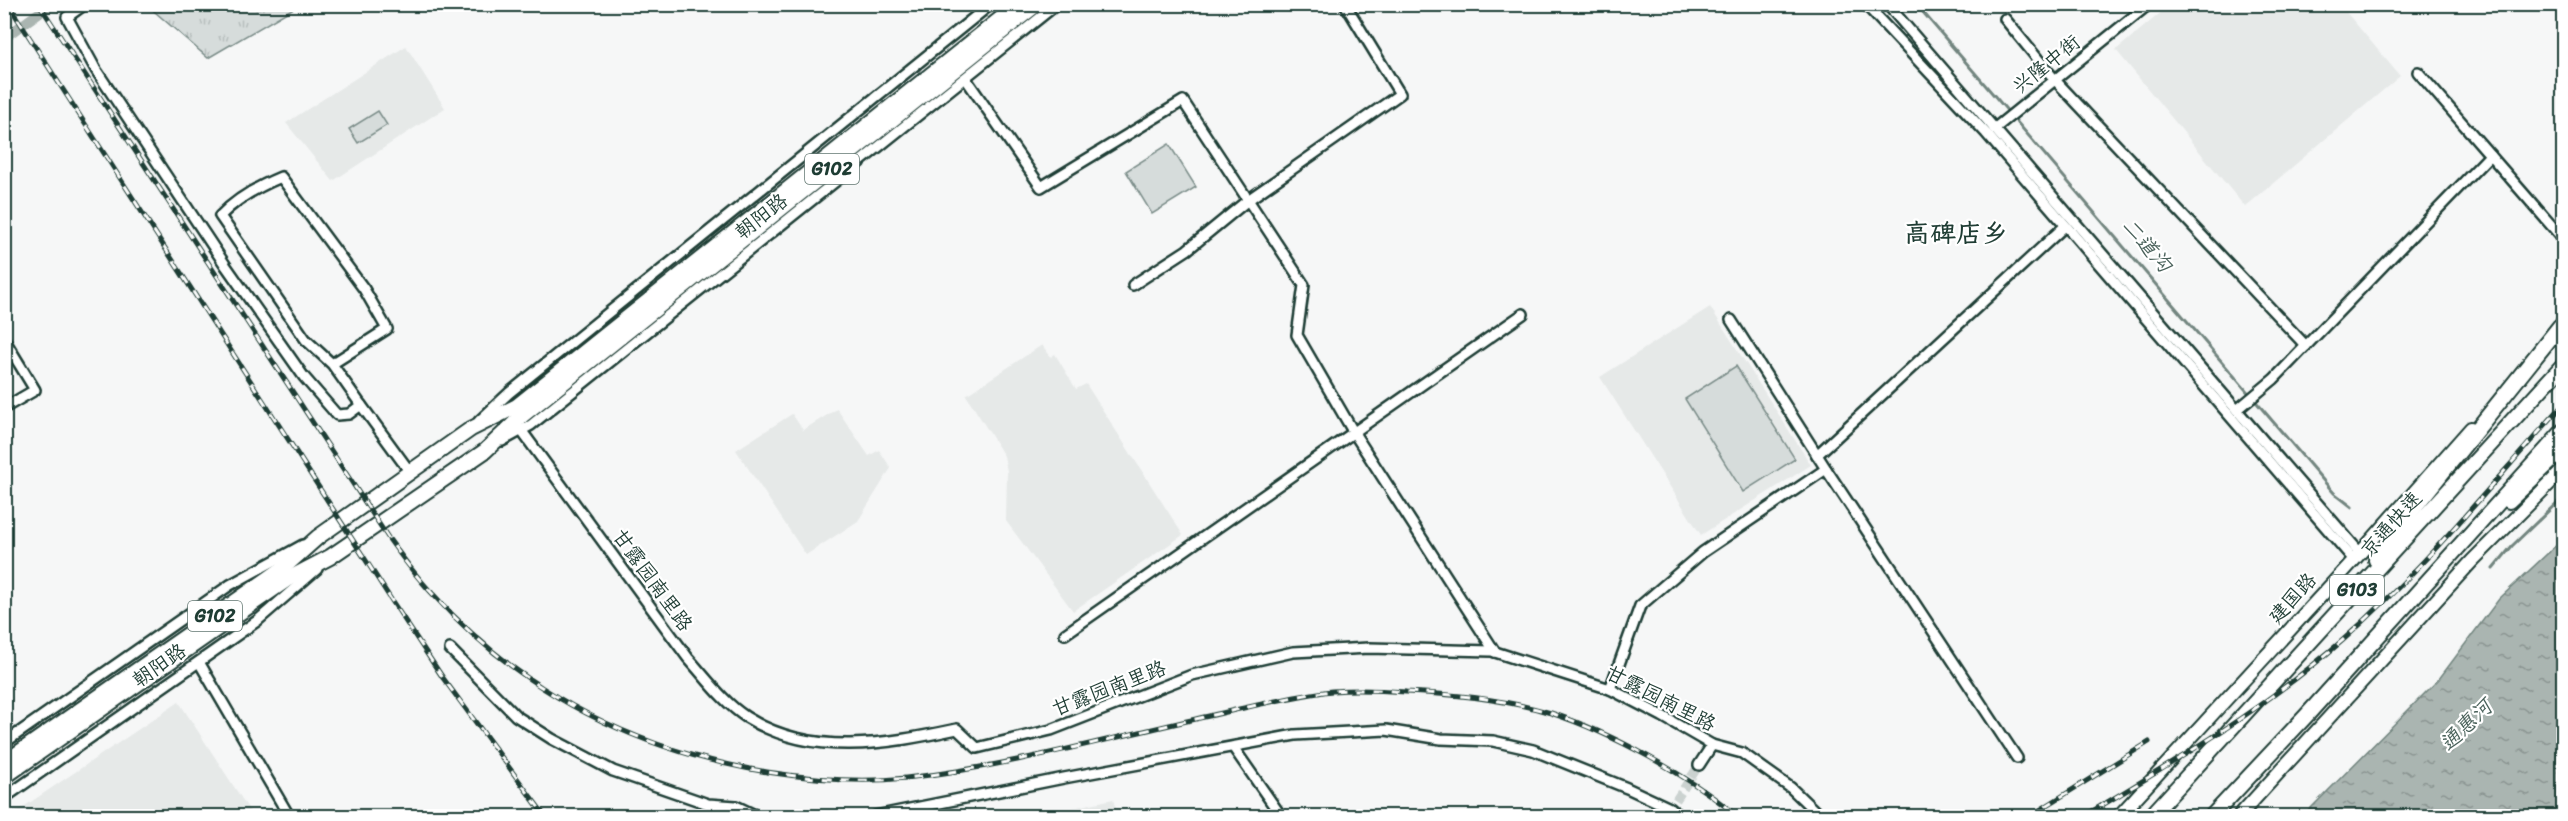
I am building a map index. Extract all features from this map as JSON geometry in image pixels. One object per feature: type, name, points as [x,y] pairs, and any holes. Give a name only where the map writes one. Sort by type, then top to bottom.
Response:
[{"type":"highway","name":"朝阳路","points":[[4,777],[282,569],[318,537],[471,429],[517,406],[627,333],[1019,4]]},
{"type":"highway","name":"朝阳路","points":[[4,763],[111,696],[288,579],[330,557],[485,451],[523,415],[1037,4]]},
{"type":"highway","points":[[2345,603],[2398,528],[2562,325]]},
{"type":"highway","name":"京通快速","points":[[2151,816],[2564,364]]},
{"type":"highway","name":"G103","points":[[2211,816],[2306,716],[2564,430]]},
{"type":"highway","points":[[2460,544],[2533,480],[2564,449]]},
{"type":"main road","name":"建国路","points":[[2119,816],[2357,556],[2562,325]]},
{"type":"main road","points":[[2239,816],[2472,561],[2564,470]]},
{"type":"street","points":[[85,4],[67,17],[76,34],[96,69],[226,266],[329,407],[337,415],[349,414],[361,405]]},
{"type":"street","name":"朝阳路","points":[[471,429],[509,393],[991,4]]},
{"type":"street","name":"朝阳路","points":[[485,451],[531,426],[627,333],[700,289],[966,79],[1057,4]]},
{"type":"street","points":[[1133,285],[1187,250],[1248,200],[1400,94],[1345,4]]},
{"type":"street","points":[[1865,4],[1986,133],[2357,556]]},
{"type":"street","points":[[1887,4],[2237,410],[2357,556]]},
{"type":"street","name":"兴隆中街","points":[[1996,128],[2149,4]]},
{"type":"street","points":[[2005,19],[2055,80],[2306,346]]},
{"type":"street","points":[[2418,72],[2564,240]]},
{"type":"street","points":[[966,79],[1041,187],[1183,101],[1304,285],[1297,335],[1354,433],[1495,652]]},
{"type":"street","points":[[2237,410],[2265,388],[2490,155]]},
{"type":"street","points":[[332,364],[387,329],[364,289],[280,177],[232,203],[220,216],[306,340],[332,364],[410,472]]},
{"type":"street","points":[[1817,455],[2066,226]]},
{"type":"street","points":[[610,311],[627,333]]},
{"type":"street","points":[[1065,634],[1523,315]]},
{"type":"street","points":[[1731,320],[1826,469],[2017,758]]},
{"type":"street","points":[[4,339],[35,390],[4,408]]},
{"type":"street","name":"甘露园南里路","points":[[521,430],[714,689],[745,717],[781,735],[845,746],[898,741],[957,729],[977,748],[1051,730],[1192,675],[1293,652],[1368,648],[1495,652],[1610,689],[1712,745],[1742,753],[1791,788],[1820,816]]},
{"type":"street","points":[[1610,689],[1640,606],[1703,552],[1826,469]]},
{"type":"street","name":"朝阳路","points":[[4,743],[230,585],[318,537]]},
{"type":"street","name":"朝阳路","points":[[4,798],[257,621],[330,557]]},
{"type":"street","points":[[450,649],[516,716],[552,739],[613,771],[708,804],[736,806],[756,816]]},
{"type":"street","points":[[199,662],[289,816]]},
{"type":"street","points":[[98,677],[124,714]]},
{"type":"street","points":[[875,816],[1295,735],[1386,730],[1441,739],[1493,741],[1533,750],[1673,804],[1679,816]]},
{"type":"street","points":[[1699,765],[1712,745]]},
{"type":"street","points":[[1233,747],[1281,816]]},
{"type":"shaded area","points":[[2170,5],[2340,5],[2400,76],[2245,207],[2116,50]]},
{"type":"shaded area","points":[[406,46],[445,108],[333,181],[286,123]]},
{"type":"shaded area","points":[[1710,307],[1811,465],[1701,535],[1600,377]]},
{"type":"shaded area","points":[[1042,345],[1051,357],[1055,354],[1076,389],[1086,384],[1183,535],[1073,611],[1006,521],[1007,471],[1004,456],[966,395]]},
{"type":"shaded area","points":[[837,409],[869,456],[879,450],[891,468],[858,521],[806,555],[736,450],[792,414],[803,430]]},
{"type":"shaded area","points":[[179,702],[253,816],[10,816]]},
{"type":"shaded area","points":[[1113,799],[1116,810],[1121,816],[1037,816]]},
{"type":"green space","points":[[147,5],[299,5],[208,58]]},
{"type":"green space","points":[[378,111],[387,125],[358,143],[349,129]]},
{"type":"green space","points":[[1169,144],[1196,187],[1152,214],[1126,171]]},
{"type":"green space","points":[[1736,366],[1795,459],[1743,492],[1685,399]]},
{"type":"water","name":"通惠河","points":[[2563,539],[2563,816],[2303,816],[2439,679],[2499,599]]},
{"type":"waterway","name":"二道沟","points":[[4,38],[51,4]]},
{"type":"waterway","name":"二道沟","points":[[1916,4],[2334,493],[2352,507]]},
{"type":"waterway","name":"二道沟","points":[[2493,569],[2512,546],[2564,496]]},
{"type":"tunnel","points":[[1676,800],[1699,765]]},
{"type":"railway","points":[[8,4],[394,604],[443,678],[545,816]]},
{"type":"railway","points":[[39,4],[389,539],[409,566],[465,627],[502,659],[541,687],[582,711],[626,732],[671,749],[718,762],[801,777],[872,780],[906,778],[982,767],[1316,693],[1360,690],[1442,694],[1515,704],[1574,721],[1624,744],[1673,771],[1737,816]]},
{"type":"railway","points":[[2084,816],[2250,712],[2343,640],[2373,613],[2429,555],[2564,404]]},
{"type":"railway","points":[[2030,816],[2149,742]]},
{"type":"district","name":"高碑店乡","points":[[1956,233]]}]
